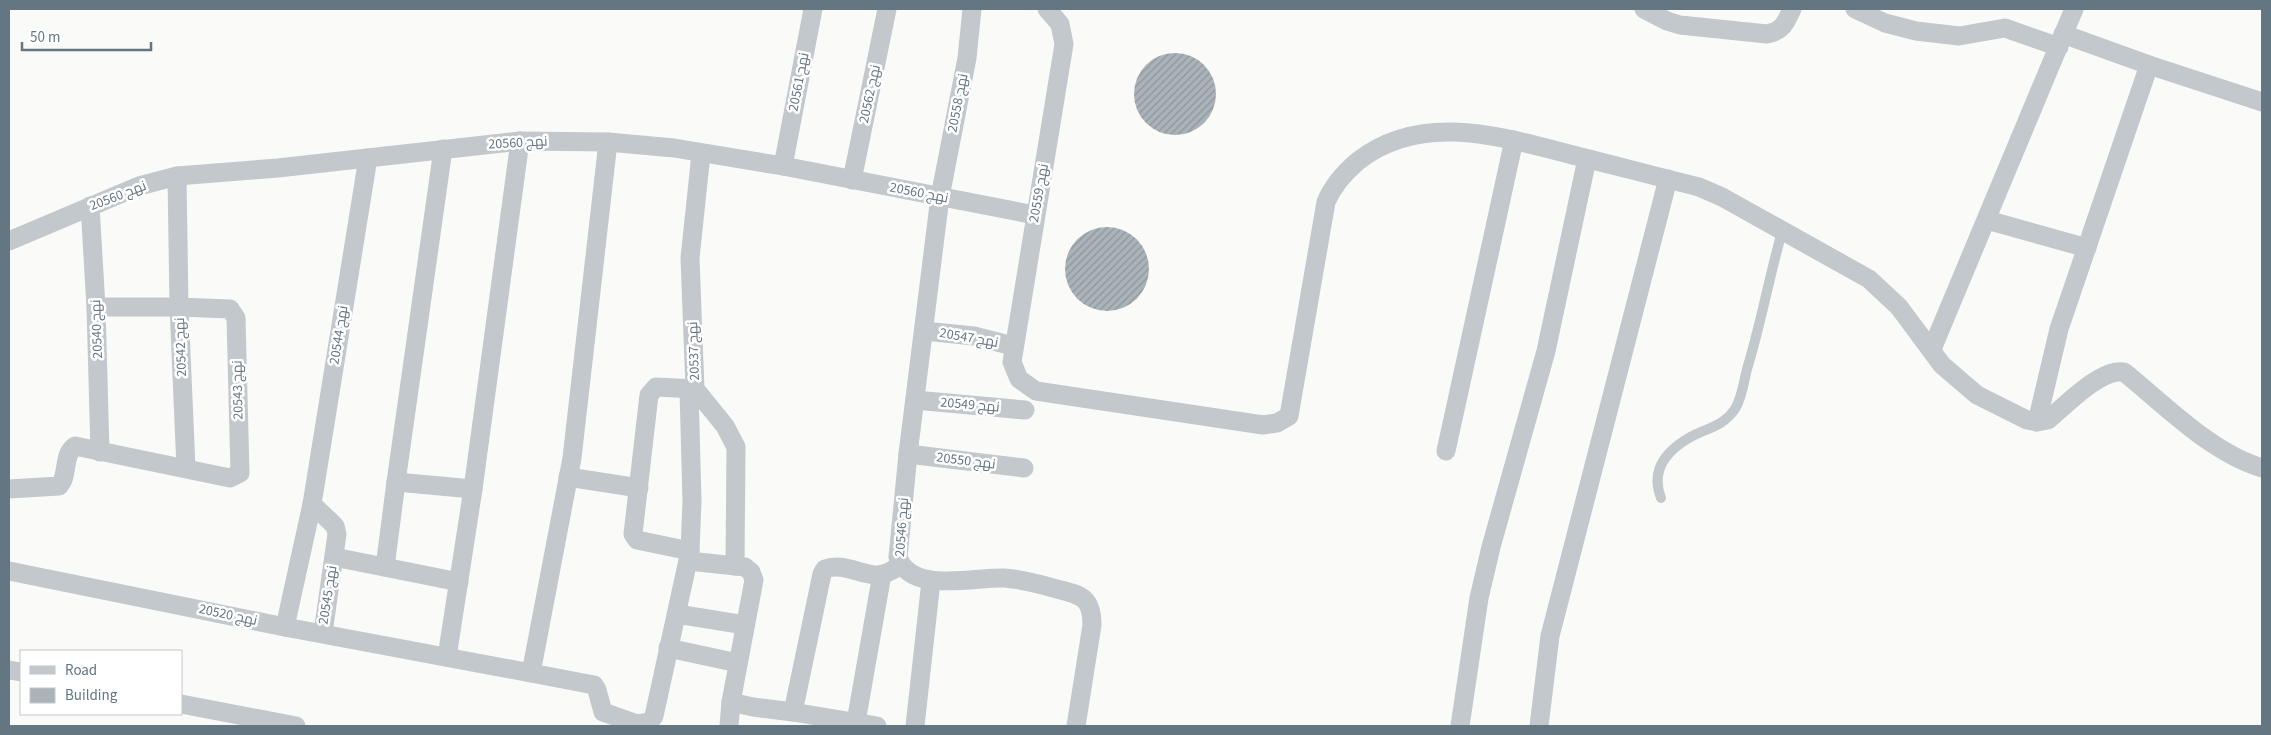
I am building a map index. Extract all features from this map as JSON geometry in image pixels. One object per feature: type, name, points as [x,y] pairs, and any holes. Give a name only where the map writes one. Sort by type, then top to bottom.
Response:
[{"type":"street","name":"نهج 20561","points":[[784,161],[813,9]]},
{"type":"street","name":"نهج 20562","points":[[852,180],[887,9]]},
{"type":"street","name":"نهج 20558","points":[[940,197],[967,58],[972,9]]},
{"type":"street","name":"نهج 20559","points":[[1012,354],[1064,44],[1060,24],[1046,9]]},
{"type":"street","points":[[1644,9],[1680,25],[1767,34],[1778,31],[1783,27],[1792,9]]},
{"type":"street","points":[[1855,9],[1885,23],[1916,31],[1959,36],[2005,28],[2061,40],[2149,65],[2262,102]]},
{"type":"street","points":[[1932,349],[2061,40],[2071,10]]},
{"type":"street","points":[[2037,422],[2059,329],[2149,65]]},
{"type":"street","points":[[1012,354],[1019,379],[1036,391],[1263,425],[1277,423],[1289,416],[1326,202],[1332,188],[1348,169],[1374,149],[1418,134],[1450,131],[1498,136],[1699,187],[1722,197],[1869,279],[1899,307],[1942,364],[1977,395],[2027,420],[2037,422],[2048,420],[2103,375],[2116,370],[2124,372],[2212,444],[2250,464],[2262,468]]},
{"type":"street","points":[[1446,451],[1514,140]]},
{"type":"street","name":"نهج 20560","points":[[9,241],[139,186],[177,176],[520,141],[608,142],[674,148],[701,154],[784,161],[852,180],[1035,215]]},
{"type":"street","points":[[447,658],[474,489],[520,141]]},
{"type":"street","points":[[531,673],[568,477],[608,142]]},
{"type":"street","points":[[385,568],[443,149]]},
{"type":"street","name":"نهج 20537","points":[[701,154],[690,258],[692,389],[725,426],[736,447],[735,566]]},
{"type":"street","name":"نهج 20544","points":[[285,627],[315,507],[368,158]]},
{"type":"street","points":[[1460,726],[1483,581],[1546,351],[1587,159]]},
{"type":"street","points":[[177,176],[179,307]]},
{"type":"street","points":[[1539,726],[1550,636],[1668,179]]},
{"type":"street","name":"نهج 20546","points":[[940,197],[908,454],[898,557],[900,566],[931,581],[1019,579],[1077,594],[1088,601],[1092,611],[1092,625],[1076,726]]},
{"type":"street","name":"نهج 20540","points":[[90,206],[96,307],[100,452]]},
{"type":"street","points":[[1986,220],[2087,248]]},
{"type":"street","name":"نهج 20542","points":[[96,307],[179,307],[186,468]]},
{"type":"street","name":"نهج 20543","points":[[179,307],[230,309],[236,318],[240,473],[230,478],[186,468]]},
{"type":"street","name":"نهج 20547","points":[[924,331],[974,336],[1012,354]]},
{"type":"street","points":[[738,662],[668,648],[689,556],[692,502],[692,389],[656,387],[651,392],[633,534],[635,538],[689,556],[748,570],[754,580],[730,714],[753,708],[793,712],[876,726]]},
{"type":"street","name":"نهج 20549","points":[[915,400],[1024,410]]},
{"type":"street","points":[[9,489],[59,486],[63,481],[71,448],[75,446],[186,468]]},
{"type":"street","name":"نهج 20550","points":[[908,454],[1024,468]]},
{"type":"street","points":[[568,477],[639,488]]},
{"type":"street","points":[[396,482],[474,489]]},
{"type":"street","name":"نهج 20545","points":[[315,507],[336,530],[334,558],[322,633]]},
{"type":"street","points":[[334,558],[459,582]]},
{"type":"street","points":[[793,712],[822,574],[825,569],[836,567],[882,574],[900,566]]},
{"type":"street","name":"نهج 20520","points":[[9,571],[285,627],[594,685],[603,712],[638,724],[650,722],[654,716],[668,648]]},
{"type":"street","points":[[856,722],[882,574]]},
{"type":"street","points":[[915,726],[931,581]]},
{"type":"street","points":[[677,614],[745,625]]},
{"type":"street","points":[[182,704],[296,726]]},
{"type":"lane","points":[[1661,498],[1656,486],[1658,471],[1665,458],[1688,439],[1721,424],[1736,407],[1756,343],[1771,270],[1782,232]]},
{"type":"building","points":[[1175,53],[1191,56],[1204,65],[1213,78],[1216,94],[1213,110],[1204,123],[1191,132],[1175,135],[1159,132],[1146,123],[1137,110],[1134,94],[1137,78],[1146,65],[1159,56]]},
{"type":"building","points":[[1107,227],[1130,234],[1142,246],[1149,269],[1142,292],[1130,304],[1107,311],[1084,304],[1072,292],[1065,269],[1072,246],[1084,234]]}]
